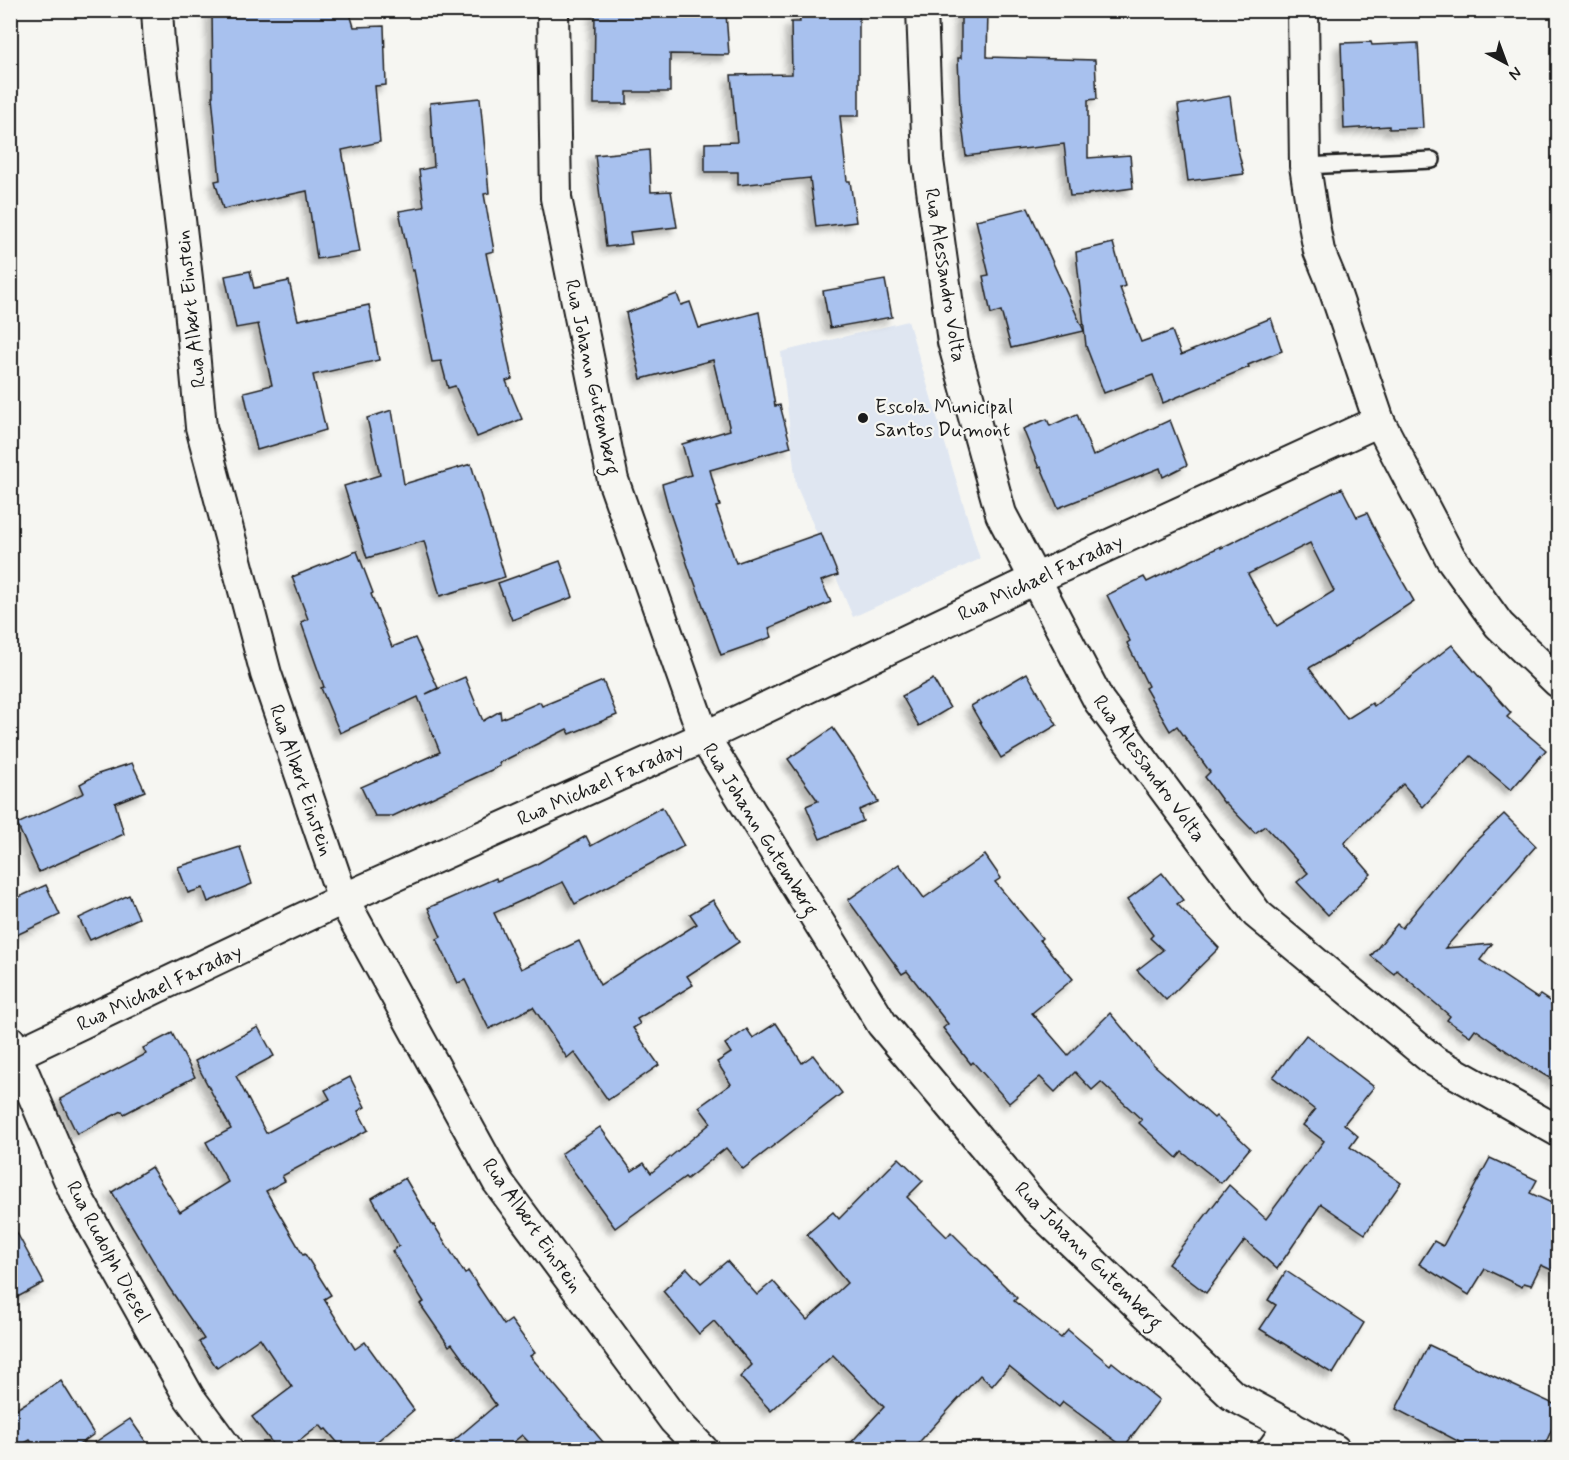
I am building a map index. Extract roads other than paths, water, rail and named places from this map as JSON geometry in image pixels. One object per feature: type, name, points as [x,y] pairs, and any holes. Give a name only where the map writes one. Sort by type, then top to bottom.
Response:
[{"type":"street","name":"Rua Albert Einstein","points":[[157,10],[201,427],[266,674],[343,899],[498,1182],[674,1420],[703,1449]]},
{"type":"street","name":"Rua Johann Gutemberg","points":[[554,10],[556,198],[613,480],[704,737],[882,1024],[1035,1207],[1232,1395],[1335,1449]]},
{"type":"street","name":"Rua Alessandro Volta","points":[[922,10],[928,160],[953,342],[1001,514],[1099,701],[1257,914],[1434,1061],[1558,1131]]},
{"type":"street","points":[[1303,10],[1305,166],[1315,230],[1319,251],[1380,421],[1450,557],[1498,625],[1558,682]]},
{"type":"street","name":"Rua Michael Faraday","points":[[14,1047],[704,737],[1035,579],[1380,421]]},
{"type":"street","name":"Rua Rudolph Diesel","points":[[14,1047],[75,1193],[189,1397],[228,1449]]},
{"type":"street","points":[[1272,1449],[1290,1425]]},
{"type":"lane","points":[[1305,166],[1432,160]]},
{"type":"place","name":"Escola Municipal Santos Dumont","points":[[863,418]]}]
